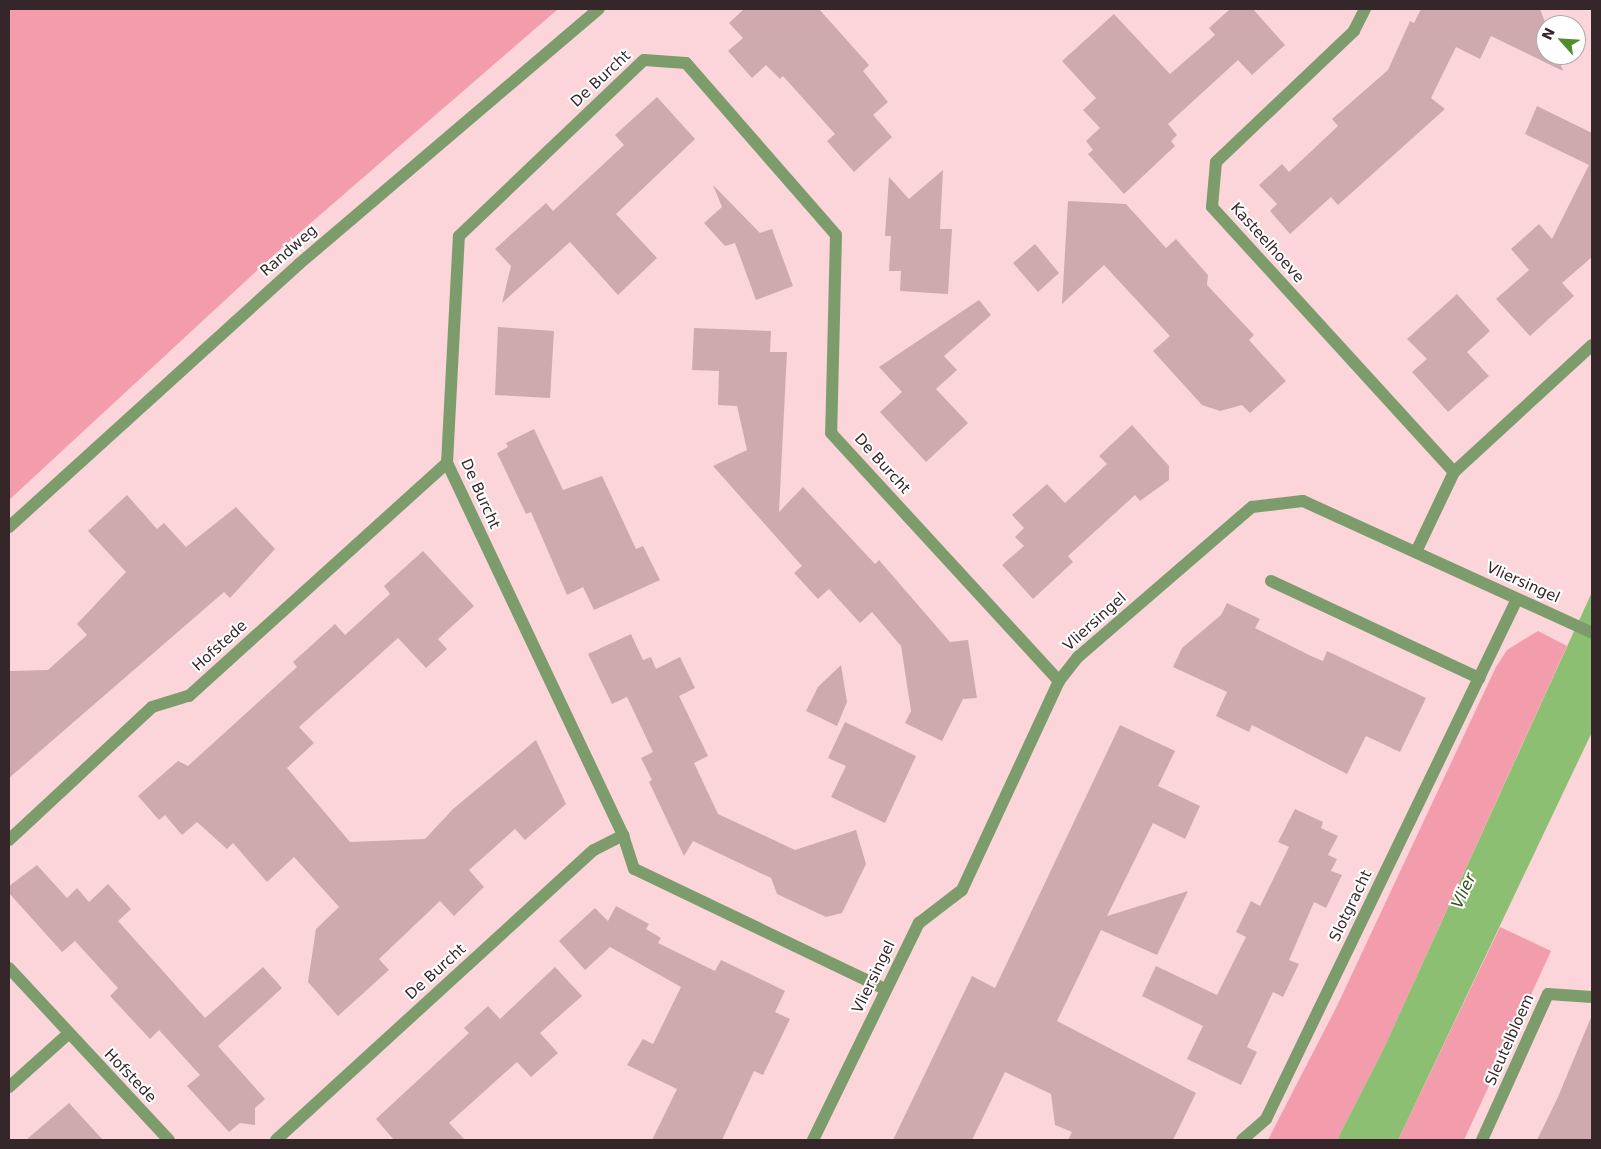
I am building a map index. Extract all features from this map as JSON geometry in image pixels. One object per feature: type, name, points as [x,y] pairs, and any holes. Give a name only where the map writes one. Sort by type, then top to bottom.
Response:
[{"type":"street","name":"Randweg","points":[[9,527],[299,264],[599,9]]},
{"type":"street","name":"Kasteelhoeve","points":[[1365,9],[1354,31],[1216,162],[1212,207],[1454,472]]},
{"type":"street","name":"De Burcht","points":[[885,989],[634,869],[623,835],[447,463],[459,236],[644,60],[686,63],[836,235],[831,433],[1059,681]]},
{"type":"street","points":[[1416,552],[1454,472],[1592,345]]},
{"type":"street","name":"Hofstede","points":[[9,840],[152,708],[189,696],[447,463]]},
{"type":"street","name":"Vliersingel","points":[[813,1140],[885,989],[919,923],[962,890],[1059,681],[1078,657],[1252,506],[1304,501],[1592,633]]},
{"type":"street","points":[[1271,581],[1479,678]]},
{"type":"street","name":"Slotgracht","points":[[1242,1140],[1266,1119],[1517,599]]},
{"type":"street","name":"De Burcht","points":[[276,1140],[594,850],[623,835]]},
{"type":"street","name":"Hofstede","points":[[9,968],[68,1034],[169,1140]]},
{"type":"street","name":"Sleutelbloem","points":[[1482,1140],[1548,994],[1592,998]]},
{"type":"street","points":[[9,1087],[68,1034]]},
{"type":"shaded area","points":[[9,9],[558,9],[276,253],[9,500]]},
{"type":"shaded area","points":[[1538,631],[1567,646],[1384,1048],[1337,1140],[1268,1140],[1337,1006],[1496,667],[1507,650]]},
{"type":"shaded area","points":[[1500,927],[1551,951],[1464,1140],[1398,1140]]},
{"type":"water","name":"Vlier","points":[[1592,592],[1592,732],[1398,1140],[1337,1140],[1384,1048]]},
{"type":"building","points":[[744,9],[819,9],[869,65],[863,71],[888,102],[873,115],[892,137],[854,172],[827,141],[835,134],[783,76],[780,79],[766,65],[752,78],[728,51],[743,38],[729,23]]},
{"type":"building","points":[[1230,9],[1253,9],[1285,45],[1252,75],[1238,60],[1168,124],[1177,135],[1171,141],[1175,146],[1124,194],[1088,154],[1093,150],[1086,141],[1100,128],[1083,110],[1096,98],[1062,61],[1114,14],[1170,74],[1215,35],[1209,28]]},
{"type":"building","points":[[1421,9],[1540,9],[1542,15],[1536,15],[1536,58],[1491,36],[1480,59],[1456,47],[1431,98],[1445,109],[1338,205],[1331,197],[1290,234],[1270,211],[1277,204],[1259,185],[1282,164],[1289,172],[1338,126],[1332,119],[1388,70],[1410,21],[1414,23]]},
{"type":"building","points":[[1551,65],[1561,65],[1563,71]]},
{"type":"building","points":[[657,97],[695,139],[616,214],[657,258],[618,295],[570,242],[502,303],[511,266],[495,249],[546,203],[553,211],[624,145],[615,135]]},
{"type":"building","points":[[1537,106],[1592,133],[1592,257],[1562,283],[1574,296],[1530,336],[1496,299],[1529,270],[1511,249],[1539,224],[1552,239],[1589,165],[1525,134]]},
{"type":"building","points":[[943,170],[940,229],[952,229],[948,294],[900,291],[901,271],[889,271],[891,236],[885,236],[889,177],[909,199]]},
{"type":"building","points":[[713,185],[760,233],[772,229],[793,286],[756,300],[735,243],[725,246],[704,223],[722,207]]},
{"type":"building","points":[[1068,201],[1126,204],[1166,248],[1176,239],[1208,275],[1207,285],[1254,335],[1249,340],[1286,381],[1250,413],[1242,405],[1220,411],[1202,405],[1153,351],[1170,336],[1104,265],[1062,304]]},
{"type":"building","points":[[1035,244],[1059,273],[1038,292],[1013,263]]},
{"type":"building","points":[[1457,294],[1490,331],[1467,352],[1489,376],[1448,412],[1412,372],[1427,359],[1407,339]]},
{"type":"building","points":[[979,300],[991,315],[944,356],[957,370],[936,389],[968,423],[926,462],[880,412],[902,392],[879,367]]},
{"type":"building","points":[[498,327],[554,331],[550,398],[495,395]]},
{"type":"building","points":[[694,328],[771,331],[770,352],[787,352],[779,512],[803,487],[875,564],[879,560],[950,642],[968,640],[977,698],[963,699],[942,741],[905,723],[911,711],[901,646],[872,612],[860,623],[829,589],[818,599],[794,573],[802,566],[713,466],[747,450],[737,406],[718,405],[719,371],[692,370]]},
{"type":"building","points":[[1132,425],[1169,466],[1169,480],[1140,501],[1135,495],[1068,556],[1073,562],[1033,599],[1002,565],[1024,546],[1015,537],[1024,528],[1012,515],[1047,484],[1065,503],[1107,464],[1099,456]]},
{"type":"building","points":[[534,429],[563,490],[602,476],[636,549],[643,546],[660,580],[594,610],[583,587],[567,595],[531,512],[526,514],[497,453],[508,447],[506,443]]},
{"type":"building","points":[[127,495],[157,529],[164,523],[186,547],[236,507],[275,549],[230,598],[224,592],[9,778],[9,671],[48,670],[87,635],[77,624],[126,572],[88,531]]},
{"type":"building","points":[[423,551],[474,606],[438,639],[447,649],[426,668],[398,638],[299,727],[314,743],[287,768],[350,842],[425,839],[453,809],[536,740],[566,804],[525,840],[515,829],[469,870],[484,887],[454,916],[440,901],[379,959],[389,970],[338,1016],[308,982],[316,929],[339,907],[294,857],[267,882],[233,843],[227,849],[197,822],[182,835],[165,815],[159,820],[138,796],[178,761],[188,766],[297,667],[293,662],[335,624],[345,635],[390,594],[384,586]]},
{"type":"building","points":[[1227,603],[1260,619],[1255,628],[1311,656],[1323,661],[1327,651],[1426,698],[1400,752],[1366,736],[1347,774],[1252,725],[1249,732],[1216,716],[1227,692],[1173,667],[1182,648],[1221,615]]},
{"type":"building","points":[[631,634],[643,660],[651,657],[656,669],[680,657],[695,688],[679,696],[708,756],[694,763],[718,814],[795,850],[856,830],[866,864],[842,913],[826,917],[777,894],[771,878],[693,841],[684,856],[649,782],[652,780],[641,758],[653,752],[627,697],[612,704],[588,654]]},
{"type":"building","points":[[841,665],[847,702],[837,726],[806,711],[818,687]]},
{"type":"building","points":[[845,722],[916,756],[885,823],[831,797],[846,766],[828,758]]},
{"type":"building","points":[[1120,725],[1175,751],[1158,786],[1200,806],[1185,839],[1153,823],[1107,916],[1188,891],[1157,955],[1101,930],[1057,1021],[1196,1093],[1173,1140],[1068,1140],[1072,1132],[1055,1125],[1051,1094],[1005,1072],[972,1140],[893,1140],[972,976],[995,988]]},
{"type":"building","points":[[1295,809],[1323,822],[1321,828],[1338,836],[1328,855],[1337,859],[1331,871],[1342,875],[1326,908],[1314,902],[1289,960],[1299,964],[1283,997],[1273,992],[1247,1047],[1257,1052],[1241,1085],[1187,1059],[1203,1026],[1142,996],[1156,966],[1217,995],[1246,937],[1236,932],[1251,901],[1260,906],[1289,847],[1278,842]]},
{"type":"building","points":[[37,865],[67,898],[77,888],[89,902],[108,884],[131,909],[118,921],[205,1018],[263,967],[282,988],[218,1046],[265,1099],[255,1108],[255,1125],[240,1123],[229,1132],[187,1086],[200,1075],[159,1030],[150,1039],[110,996],[118,988],[75,941],[62,952],[9,893],[9,886]]},
{"type":"building","points":[[616,906],[649,924],[646,929],[661,938],[658,943],[715,971],[721,960],[785,991],[775,1012],[790,1019],[763,1075],[754,1071],[722,1140],[652,1140],[677,1089],[627,1065],[643,1039],[653,1044],[681,987],[610,947],[585,970],[559,941],[595,908],[608,921]]},
{"type":"building","points":[[555,967],[582,996],[540,1033],[558,1053],[531,1077],[517,1062],[449,1123],[465,1140],[394,1140],[376,1119],[469,1033],[464,1028],[488,1006],[500,1019]]},
{"type":"building","points":[[1592,1015],[1592,1140],[1537,1140],[1558,1097]]},
{"type":"building","points":[[69,1103],[103,1140],[26,1140]]}]
